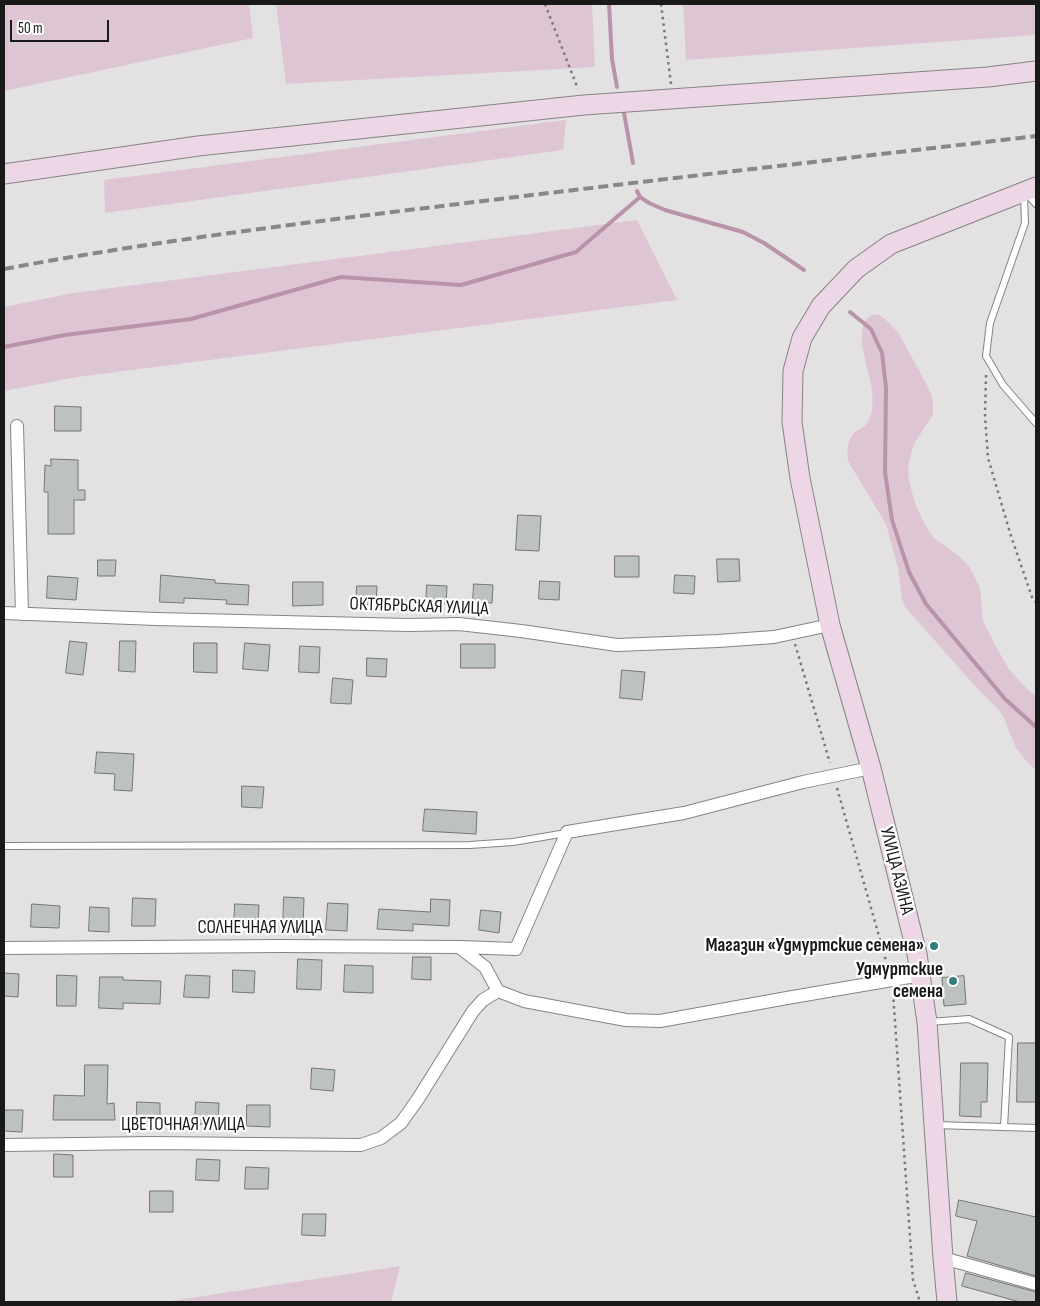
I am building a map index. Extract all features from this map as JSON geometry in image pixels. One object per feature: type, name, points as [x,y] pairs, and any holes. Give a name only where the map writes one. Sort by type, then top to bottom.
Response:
[{"type":"street","points":[[4,174],[198,146],[584,105],[988,77],[1036,71]]},
{"type":"street","name":"УЛИЦА АЗИНА","points":[[947,1302],[926,1022],[917,954],[871,768],[830,625],[800,478],[792,422],[793,371],[802,338],[821,306],[856,269],[891,244],[1032,194]]},
{"type":"street","points":[[17,426],[22,614]]},
{"type":"street","name":"ОКТЯБРЬСКАЯ УЛИЦА","points":[[4,613],[389,625],[459,624],[617,645],[774,637],[830,625]]},
{"type":"street","points":[[567,832],[684,813],[803,782],[871,768]]},
{"type":"street","name":"СОЛНЕЧНАЯ УЛИЦА","points":[[4,948],[262,946],[458,947],[516,950],[567,832]]},
{"type":"street","points":[[458,947],[485,968],[498,991],[524,1001],[626,1020],[660,1022],[920,975]]},
{"type":"street","name":"ЦВЕТОЧНАЯ УЛИЦА","points":[[4,1145],[150,1142],[361,1145],[381,1138],[400,1123],[418,1099],[473,1011],[483,1000],[498,991]]},
{"type":"street","points":[[943,1258],[1036,1284]]},
{"type":"lane","points":[[1032,194],[1025,223],[990,323],[986,356],[1003,385],[1036,423]]},
{"type":"lane","points":[[4,846],[470,845],[513,842],[567,832]]},
{"type":"lane","points":[[926,1022],[969,1019],[1009,1036],[1004,1127]]},
{"type":"lane","points":[[934,1125],[1036,1128]]},
{"type":"path","points":[[545,4],[584,105]]},
{"type":"path","points":[[661,4],[672,98]]},
{"type":"path","points":[[986,356],[985,416],[988,458],[1011,536],[1033,600],[1036,602]]},
{"type":"path","points":[[791,633],[892,980],[913,1280],[920,1302]]},
{"type":"shaded area","points":[[4,4],[249,4],[253,38],[4,91]]},
{"type":"shaded area","points":[[276,4],[592,4],[595,67],[286,84]]},
{"type":"shaded area","points":[[683,4],[1036,4],[1036,35],[686,60]]},
{"type":"shaded area","points":[[566,120],[563,150],[105,213],[104,180]]},
{"type":"shaded area","points":[[637,220],[677,300],[77,377],[4,391],[4,307],[73,293]]},
{"type":"shaded area","points":[[874,314],[886,320],[898,332],[933,399],[933,415],[915,442],[908,468],[909,481],[915,503],[925,525],[934,538],[969,566],[980,588],[983,621],[994,643],[1008,668],[1036,696],[1036,770],[1016,748],[1003,716],[997,708],[905,607],[902,599],[898,568],[886,524],[848,461],[850,438],[867,423],[871,412],[871,384],[862,339],[866,320]]},
{"type":"shaded area","points":[[400,1266],[391,1302],[164,1302]]},
{"type":"building","points":[[55,406],[81,407],[81,431],[55,431]]},
{"type":"building","points":[[51,459],[78,460],[78,490],[85,490],[85,500],[74,500],[74,534],[48,534],[48,492],[44,492],[45,465],[51,466]]},
{"type":"building","points":[[518,515],[541,516],[539,551],[516,550]]},
{"type":"building","points":[[615,556],[639,556],[639,577],[615,577]]},
{"type":"building","points":[[717,559],[739,559],[740,581],[718,582]]},
{"type":"building","points":[[98,560],[116,560],[115,576],[98,576]]},
{"type":"building","points":[[161,575],[215,580],[215,583],[249,585],[248,605],[226,604],[227,600],[184,598],[184,603],[160,602]]},
{"type":"building","points":[[675,575],[695,576],[694,594],[674,593]]},
{"type":"building","points":[[48,576],[78,578],[76,600],[47,598]]},
{"type":"building","points":[[540,581],[560,582],[559,600],[539,599]]},
{"type":"building","points":[[293,582],[323,582],[323,605],[293,606]]},
{"type":"building","points":[[474,584],[493,585],[492,603],[473,602]]},
{"type":"building","points":[[427,585],[447,586],[446,604],[426,603]]},
{"type":"building","points":[[357,586],[377,586],[376,605],[356,604]]},
{"type":"building","points":[[70,641],[87,643],[83,675],[66,673]]},
{"type":"building","points":[[120,641],[136,641],[135,672],[119,671]]},
{"type":"building","points":[[194,643],[217,643],[217,673],[194,672]]},
{"type":"building","points":[[245,643],[270,645],[268,671],[243,669]]},
{"type":"building","points":[[461,644],[495,644],[495,668],[461,668]]},
{"type":"building","points":[[300,646],[320,647],[319,673],[299,672]]},
{"type":"building","points":[[367,658],[387,659],[386,677],[367,676]]},
{"type":"building","points":[[622,670],[645,672],[642,700],[620,698]]},
{"type":"building","points":[[333,678],[353,680],[351,704],[331,703]]},
{"type":"building","points":[[97,752],[134,754],[132,791],[114,790],[115,774],[95,773]]},
{"type":"building","points":[[242,786],[264,787],[262,808],[242,807]]},
{"type":"building","points":[[425,809],[477,812],[476,834],[423,831]]},
{"type":"building","points":[[284,897],[304,898],[303,929],[283,928]]},
{"type":"building","points":[[133,898],[156,899],[155,926],[132,926]]},
{"type":"building","points":[[431,899],[450,900],[449,926],[413,924],[413,931],[377,929],[379,909],[430,912]]},
{"type":"building","points":[[328,903],[348,904],[347,931],[326,930]]},
{"type":"building","points":[[32,904],[60,906],[59,928],[31,927]]},
{"type":"building","points":[[235,904],[259,905],[258,926],[234,926]]},
{"type":"building","points":[[90,907],[109,908],[109,932],[89,931]]},
{"type":"building","points":[[481,910],[501,912],[499,933],[479,930]]},
{"type":"building","points":[[413,957],[431,957],[431,980],[412,979]]},
{"type":"building","points":[[298,959],[322,960],[321,990],[297,989]]},
{"type":"building","points":[[345,965],[373,966],[373,993],[344,992]]},
{"type":"building","points":[[233,970],[255,971],[254,993],[233,992]]},
{"type":"building","points":[[4,973],[19,974],[18,997],[4,996]]},
{"type":"building","points":[[57,975],[77,976],[76,1006],[57,1006]]},
{"type":"building","points":[[186,975],[210,976],[209,998],[184,997]]},
{"type":"building","points":[[964,976],[966,1004],[944,1006],[942,978]]},
{"type":"building","points":[[100,977],[123,977],[123,980],[161,981],[160,1004],[123,1003],[123,1009],[99,1008]]},
{"type":"building","points":[[1018,1043],[1036,1043],[1036,1102],[1017,1102]]},
{"type":"building","points":[[961,1063],[988,1063],[987,1102],[981,1102],[981,1117],[960,1116]]},
{"type":"building","points":[[85,1065],[108,1065],[107,1104],[114,1103],[115,1120],[53,1120],[54,1095],[84,1096]]},
{"type":"building","points":[[312,1068],[335,1070],[333,1091],[311,1089]]},
{"type":"building","points":[[137,1102],[160,1103],[160,1124],[137,1123]]},
{"type":"building","points":[[196,1102],[219,1103],[218,1124],[195,1124]]},
{"type":"building","points":[[247,1105],[270,1105],[270,1127],[247,1126]]},
{"type":"building","points":[[4,1110],[23,1110],[22,1132],[4,1131]]},
{"type":"building","points":[[54,1154],[73,1155],[73,1177],[54,1177]]},
{"type":"building","points":[[197,1159],[220,1160],[219,1181],[196,1180]]},
{"type":"building","points":[[246,1167],[269,1168],[268,1189],[245,1189]]},
{"type":"building","points":[[150,1191],[173,1191],[173,1212],[150,1212]]},
{"type":"building","points":[[959,1200],[1036,1217],[1036,1276],[967,1256],[977,1221],[956,1216]]},
{"type":"building","points":[[303,1214],[326,1214],[325,1236],[302,1235]]},
{"type":"building","points":[[966,1273],[1036,1292],[1036,1302],[1020,1302],[962,1286]]},
{"type":"waterway","points":[[609,4],[612,59],[617,87]]},
{"type":"waterway","points":[[624,113],[633,163]]},
{"type":"waterway","points":[[637,191],[640,197],[665,210],[743,232],[764,243],[804,270]]},
{"type":"waterway","points":[[4,347],[65,335],[191,319],[341,277],[461,285],[576,252],[640,197]]},
{"type":"waterway","points":[[850,312],[871,329],[882,353],[886,388],[885,472],[892,520],[909,572],[926,604],[1005,699],[1036,727]]},
{"type":"railway","points":[[4,269],[121,249],[298,224],[1036,136]]},
{"type":"place","name":"Магазин «Удмуртские семена»","points":[[934,946]]},
{"type":"place","name":"Удмуртские семена","points":[[953,981]]}]
